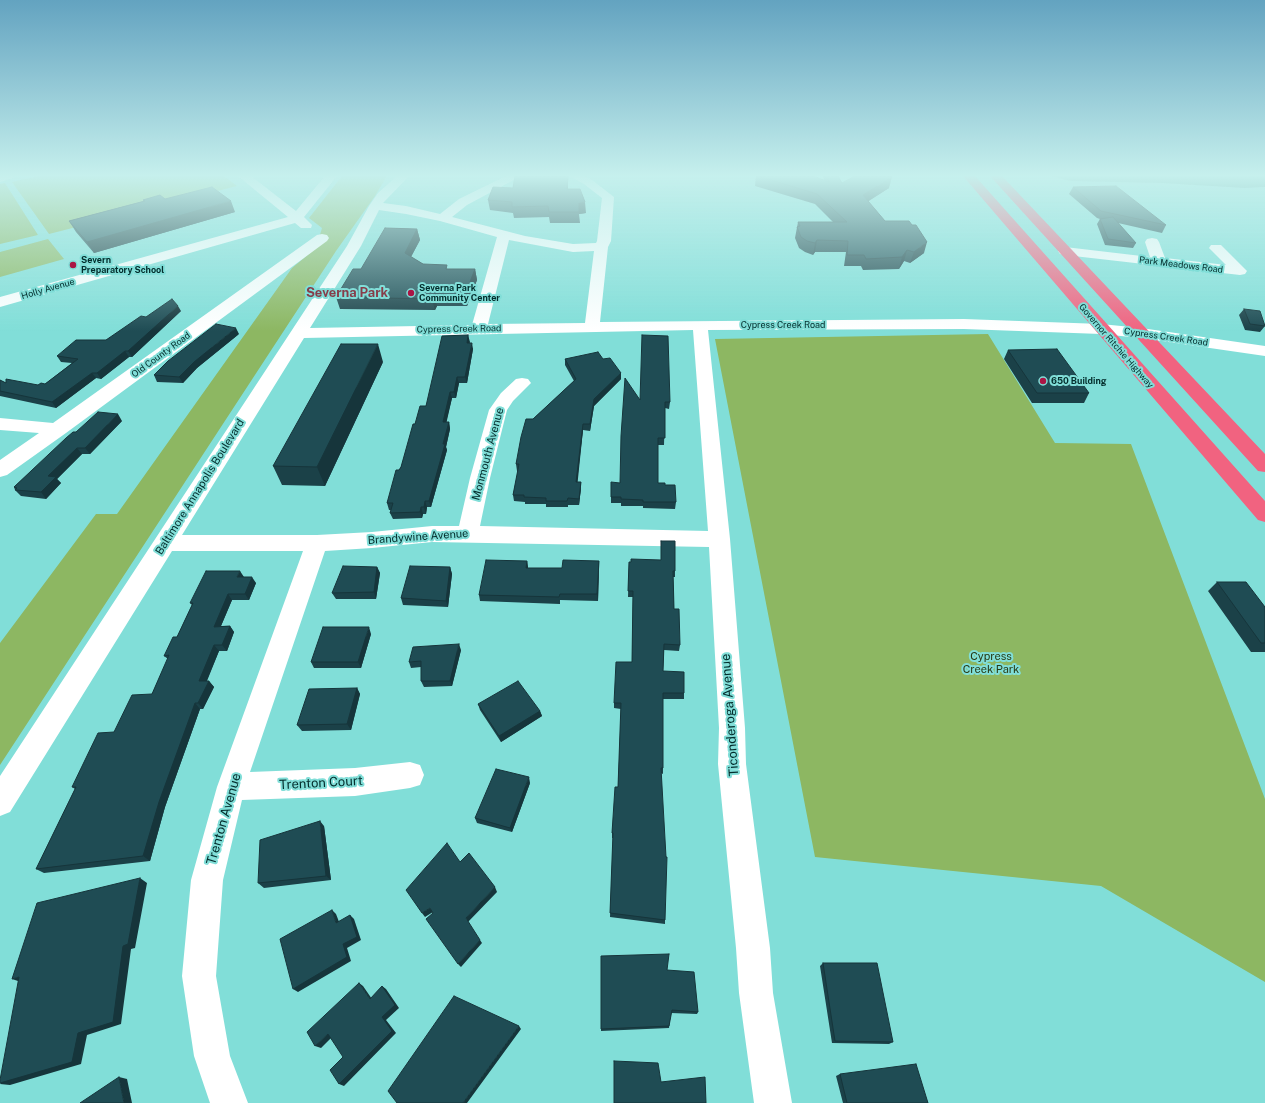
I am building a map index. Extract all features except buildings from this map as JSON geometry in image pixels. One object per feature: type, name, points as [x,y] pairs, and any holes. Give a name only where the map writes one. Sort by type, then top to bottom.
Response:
[{"type":"highway","name":"Governor Ritchie Highway","points":[[1013,227],[1265,515]]},
{"type":"highway","points":[[1043,227],[1265,466]]},
{"type":"street","name":"Holly Avenue","points":[[0,302],[264,227]]},
{"type":"street","points":[[312,227],[337,243]]},
{"type":"street","name":"Baltimore Annapolis Boulevard","points":[[0,802],[298,333],[337,243],[353,227]]},
{"type":"street","points":[[479,227],[524,240],[573,248],[602,247]]},
{"type":"street","points":[[592,327],[605,227]]},
{"type":"street","points":[[479,329],[504,234]]},
{"type":"street","points":[[1152,242],[1159,262]]},
{"type":"street","name":"Old County Road","points":[[0,470],[337,243]]},
{"type":"street","name":"Park Meadows Road","points":[[1065,251],[1240,271],[1216,248]]},
{"type":"street","name":"Cypress Creek Road","points":[[298,333],[700,325],[964,324],[1101,329],[1141,333],[1265,351]]},
{"type":"street","name":"Ticonderoga Avenue","points":[[700,325],[719,539],[732,728],[732,764],[753,948],[756,993],[773,1103]]},
{"type":"street","name":"Monmouth Avenue","points":[[468,534],[480,478],[498,410],[507,397],[522,383]]},
{"type":"street","points":[[0,424],[59,429]]},
{"type":"street","name":"Brandywine Avenue","points":[[165,543],[317,543],[372,540],[432,534],[719,539]]},
{"type":"street","name":"Trenton Avenue","points":[[229,1103],[212,1056],[199,976],[206,880],[232,787],[317,543]]},
{"type":"street","name":"Trenton Court","points":[[232,787],[355,782],[410,776]]},
{"type":"green space","points":[[0,227],[33,227],[38,235],[0,244]]},
{"type":"green space","points":[[44,227],[75,227],[49,234]]},
{"type":"green space","points":[[353,227],[0,765],[0,643],[96,514],[117,514],[292,268],[316,248],[322,228]]},
{"type":"green space","points":[[48,239],[64,259],[0,277],[0,252]]},
{"type":"green space","name":"Cypress Creek Park","points":[[988,334],[1055,443],[1131,444],[1265,799],[1265,982],[1101,886],[815,857],[715,339]]},
{"type":"place","name":"Severn Preparatory School","points":[[73,265]]},
{"type":"place","name":"Severna Park Community Center","points":[[411,293]]},
{"type":"place","name":"650 Building","points":[[1043,381]]},
{"type":"district","name":"Severna Park","points":[[347,293]]}]
